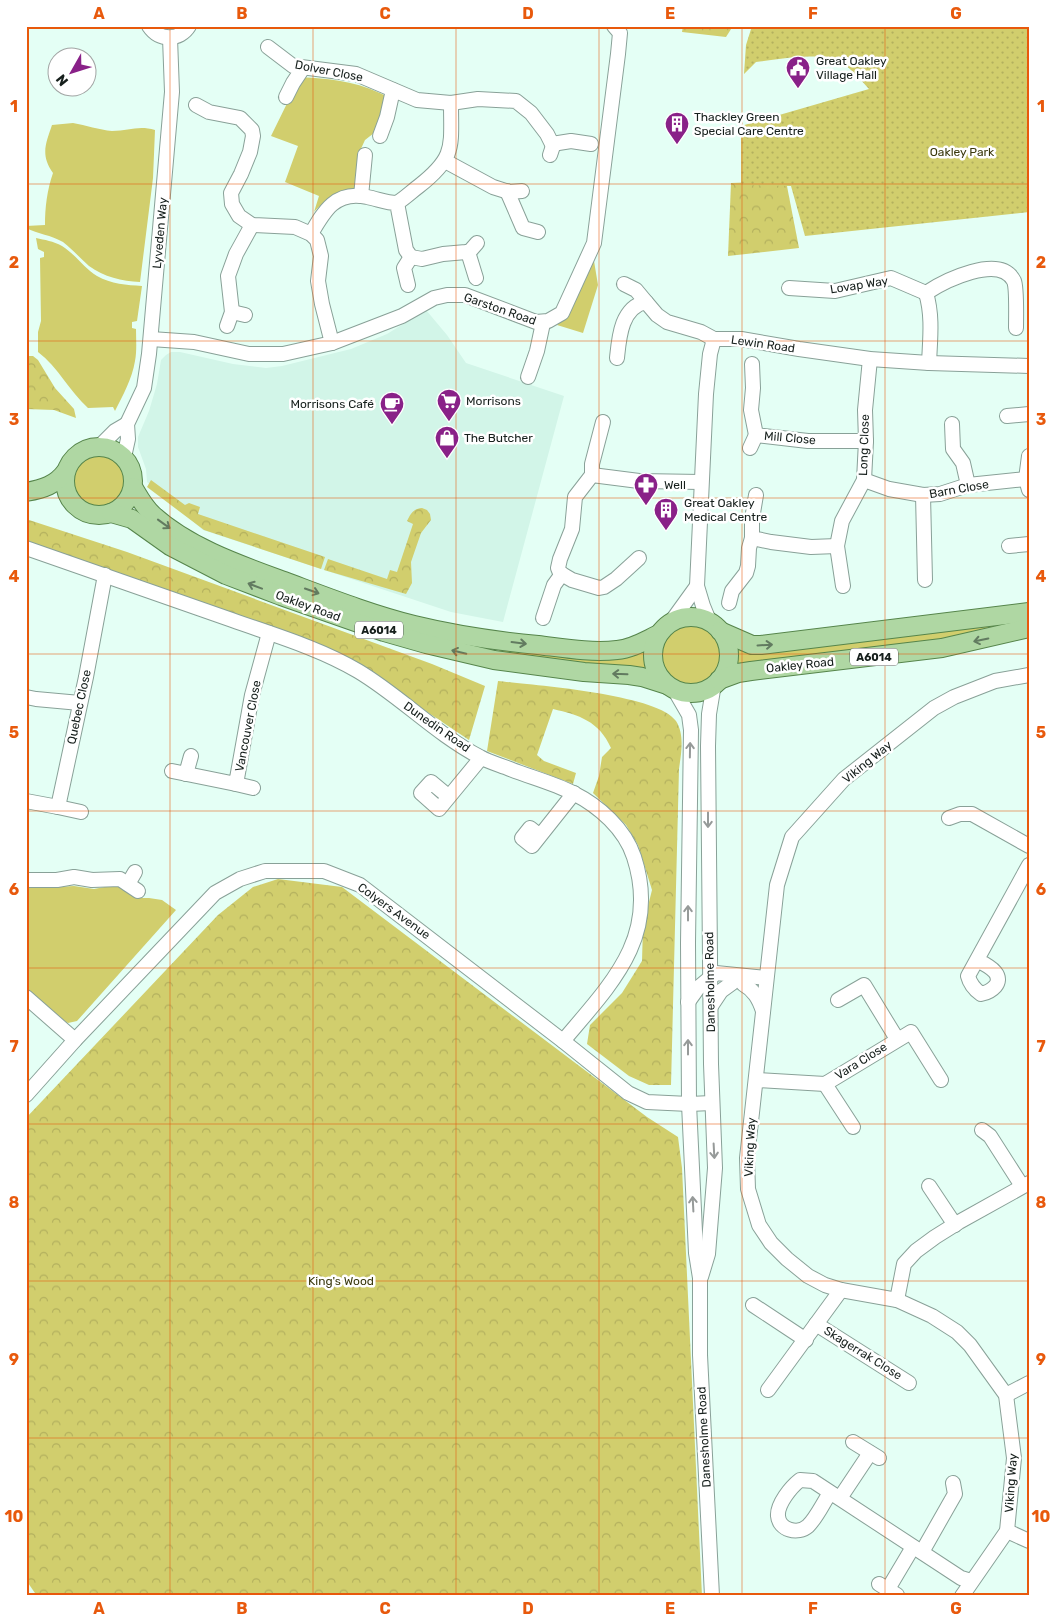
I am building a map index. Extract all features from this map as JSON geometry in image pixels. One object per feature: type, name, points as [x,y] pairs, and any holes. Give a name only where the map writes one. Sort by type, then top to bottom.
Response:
[{"type":"main road","points":[[99,447],[117,451],[130,466],[133,476],[133,487],[129,498],[121,507],[111,513],[101,515],[91,514],[74,504],[34,491],[61,478],[78,454],[88,448],[99,447]]},
{"type":"main road","points":[[66,471],[66,488],[74,504]]},
{"type":"main road","name":"Oakley Road","points":[[133,487],[144,505],[153,515],[197,545],[242,566],[375,613],[406,622],[490,640],[616,651],[631,648],[665,628]]},
{"type":"main road","name":"Oakley Road","points":[[111,513],[132,519],[170,546],[226,575],[384,632],[494,660],[584,672],[629,675],[642,677],[671,687]]},
{"type":"main road","name":"Oakley Road","points":[[715,627],[752,644],[761,646],[1029,612]]},
{"type":"main road","points":[[691,617],[701,619],[715,627],[725,640],[728,650],[728,661],[725,671],[717,682],[705,690],[695,693],[684,692],[671,687],[660,677],[654,666],[654,650],[665,628],[681,618],[691,617]]},
{"type":"main road","name":"Oakley Road","points":[[717,682],[751,671],[942,648],[1029,628]]},
{"type":"street","points":[[149,26],[157,34],[170,38],[180,35],[189,26]]},
{"type":"street","name":"Garston Road","points":[[151,339],[194,342],[230,350],[267,355],[283,354],[332,343],[402,316],[434,298],[447,295],[464,295],[531,321],[543,323],[554,319],[562,313],[594,243],[619,46],[620,33],[614,26]]},
{"type":"street","name":"Lyveden Way","points":[[124,457],[128,439],[127,424],[144,388],[151,339],[172,92],[170,38]]},
{"type":"street","name":"Dolver Close","points":[[276,49],[293,66],[356,74],[417,100],[450,103],[478,99],[516,101],[531,113],[551,149],[571,141],[591,144]]},
{"type":"street","points":[[286,97],[303,68]]},
{"type":"street","points":[[380,136],[387,117],[393,90]]},
{"type":"street","points":[[311,234],[323,214],[334,202],[349,196],[361,196],[388,203],[397,203],[433,174],[445,161],[451,139],[450,103]]},
{"type":"street","points":[[196,104],[209,112],[240,118],[260,136],[233,186],[230,198],[239,216],[252,225],[295,227],[311,234],[317,240],[321,256],[318,281],[332,343]]},
{"type":"street","points":[[361,196],[365,155]]},
{"type":"street","points":[[445,161],[493,187],[507,191],[522,191]]},
{"type":"street","points":[[507,191],[523,228],[538,232]]},
{"type":"street","points":[[397,203],[406,250],[411,257],[422,258],[472,247],[476,278]]},
{"type":"street","points":[[227,326],[239,314],[228,276],[236,254],[252,225]]},
{"type":"street","points":[[408,285],[404,268],[411,257]]},
{"type":"street","points":[[929,363],[931,319],[930,305],[926,293],[960,275],[993,269],[1004,270],[1014,282],[1020,323]]},
{"type":"street","name":"Lovap Way","points":[[789,288],[835,291],[891,278],[926,293]]},
{"type":"street","points":[[624,284],[636,290],[667,322],[701,332],[714,339]]},
{"type":"street","points":[[616,358],[620,329],[624,321],[634,307],[646,302]]},
{"type":"street","points":[[528,377],[537,351],[543,323]]},
{"type":"street","name":"Lewin Road","points":[[715,627],[703,606],[697,586],[706,394],[710,354],[714,339],[741,339],[799,350],[870,359],[1029,366]]},
{"type":"street","name":"Long Close","points":[[843,586],[837,546],[842,521],[864,480],[865,410],[870,359]]},
{"type":"street","name":"Mill Close","points":[[752,364],[753,388],[751,410],[753,441],[866,441]]},
{"type":"street","points":[[1007,416],[1029,414]]},
{"type":"street","points":[[602,422],[592,464],[592,475],[575,497],[571,534],[564,548],[558,568],[562,574],[572,580],[599,588],[616,579],[639,558]]},
{"type":"street","name":"Lyveden Way","points":[[99,447],[115,431],[127,424]]},
{"type":"street","points":[[952,424],[953,450],[963,463],[968,485]]},
{"type":"street","points":[[1027,485],[1029,456]]},
{"type":"street","points":[[592,475],[639,481],[701,482]]},
{"type":"street","name":"Barn Close","points":[[864,480],[888,489],[923,495],[940,494],[968,485],[1027,485]]},
{"type":"street","points":[[729,603],[732,591],[746,573],[749,562],[748,548],[752,538],[752,519],[756,495]]},
{"type":"street","points":[[923,495],[924,580]]},
{"type":"street","points":[[752,538],[811,547],[837,546]]},
{"type":"street","points":[[1009,546],[1029,544]]},
{"type":"street","name":"Dunedin Road","points":[[26,548],[269,633],[323,654],[358,671],[481,758],[574,793],[603,813],[618,828],[628,842],[641,883],[642,903],[634,942],[625,962],[606,990],[563,1041]]},
{"type":"street","points":[[543,618],[554,585],[562,574]]},
{"type":"street","name":"Quebec Close","points":[[58,807],[105,575]]},
{"type":"street","points":[[665,628],[697,586]]},
{"type":"street","name":"Vancouver Close","points":[[191,756],[179,772],[236,784],[252,695],[269,633]]},
{"type":"street","name":"Viking Way","points":[[962,1596],[1007,1531],[1014,1458],[1006,1395],[982,1360],[957,1332],[932,1316],[897,1300],[841,1290],[825,1285],[808,1276],[787,1259],[771,1243],[759,1225],[750,1196],[747,1175],[748,1148],[777,885],[792,837],[844,779],[934,708],[954,697],[995,681],[1029,675]]},
{"type":"street","name":"Danesholme Road","points":[[700,1278],[708,1254],[715,1168],[712,1103],[708,746],[709,714],[717,682]]},
{"type":"street","name":"Danesholme Road","points":[[671,687],[689,715],[691,730],[688,962],[689,1104],[696,1253],[700,1278],[700,1355],[712,1596]]},
{"type":"street","points":[[26,697],[80,703]]},
{"type":"street","points":[[449,797],[481,758]]},
{"type":"street","points":[[236,784],[253,788]]},
{"type":"street","points":[[540,836],[574,793]]},
{"type":"street","points":[[26,801],[81,812]]},
{"type":"street","points":[[949,818],[960,814],[972,814],[1029,846]]},
{"type":"street","points":[[977,960],[1024,887],[1029,865]]},
{"type":"street","name":"Colyers Avenue","points":[[26,1095],[75,1040],[215,893],[240,879],[265,871],[324,871],[360,885],[628,1093],[648,1102],[712,1103]]},
{"type":"street","points":[[26,880],[57,880],[74,877],[92,880],[120,879],[134,882]]},
{"type":"street","points":[[710,947],[738,979],[756,995],[763,1012]]},
{"type":"street","points":[[711,1006],[722,991],[756,966],[770,948]]},
{"type":"street","points":[[688,962],[710,978]]},
{"type":"street","points":[[688,1002],[698,988],[716,973],[738,979],[766,982]]},
{"type":"street","name":"Vara Close","points":[[838,1000],[864,985],[897,1039]]},
{"type":"street","points":[[26,997],[75,1040]]},
{"type":"street","name":"Vara Close","points":[[756,1080],[825,1084],[910,1032],[934,1077]]},
{"type":"street","name":"Vara Close","points":[[825,1084],[853,1128]]},
{"type":"street","points":[[897,1300],[904,1264],[916,1251],[955,1225],[1025,1185],[990,1136],[982,1130]]},
{"type":"street","points":[[929,1186],[955,1225]]},
{"type":"street","name":"Skagerrak Close","points":[[768,1390],[841,1290]]},
{"type":"street","name":"Skagerrak Close","points":[[753,1305],[806,1340]]},
{"type":"street","name":"Skagerrak Close","points":[[816,1324],[909,1382]]},
{"type":"street","points":[[1006,1395],[1029,1383]]},
{"type":"street","points":[[853,1442],[874,1455],[835,1495],[961,1578],[971,1581]]},
{"type":"street","points":[[888,1589],[955,1494],[953,1483]]},
{"type":"street","points":[[1007,1531],[1029,1541]]},
{"type":"shaded area","points":[[426,310],[447,335],[466,363],[564,396],[503,622],[451,612],[203,530],[147,482],[146,469],[138,447],[138,437],[149,411],[157,384],[161,360],[166,355],[171,352],[180,352],[233,364],[266,368],[282,366],[351,349],[387,334]]},
{"type":"green space","points":[[683,26],[733,26],[726,37],[682,32]]},
{"type":"green space","name":"Oakley Park","points":[[752,26],[1029,26],[1029,212],[805,236],[791,186],[741,185],[741,126],[869,89],[844,64],[824,57],[813,56],[756,62],[744,74],[746,45]]},
{"type":"green space","points":[[300,77],[344,82],[365,87],[386,96],[374,133],[365,140],[359,153],[355,190],[337,193],[314,212],[319,196],[285,182],[298,146],[271,136]]},
{"type":"green space","points":[[73,123],[112,131],[138,128],[155,130],[153,178],[140,282],[107,276],[89,266],[63,242],[26,228],[26,226],[45,225],[49,186],[53,173],[45,155],[45,149],[52,125]]},
{"type":"green space","points":[[786,181],[799,248],[728,256],[731,183]]},
{"type":"green space","points":[[36,238],[62,246],[92,273],[102,279],[119,284],[142,286],[137,321],[132,322],[132,328],[136,329],[134,368],[115,411],[113,407],[88,408],[75,395],[52,365],[38,352],[38,332],[41,321],[40,258],[44,257],[44,252],[38,249]]},
{"type":"green space","points":[[593,255],[598,285],[583,333],[557,325],[568,316]]},
{"type":"green space","points":[[26,356],[33,356],[38,360],[55,388],[74,409],[76,418],[54,410],[26,409]]},
{"type":"green space","points":[[93,452],[105,452],[115,456],[123,464],[127,480],[123,496],[115,504],[105,508],[93,508],[83,504],[75,496],[71,486],[71,474],[75,464],[83,456]]},
{"type":"green space","points":[[151,480],[185,505],[189,503],[200,507],[198,514],[325,557],[321,569],[204,530],[147,487]]},
{"type":"green space","points":[[422,508],[430,514],[431,520],[421,533],[411,562],[412,583],[406,594],[324,570],[328,559],[387,579],[390,570],[397,572],[413,524],[407,521],[416,509]]},
{"type":"green space","points":[[26,519],[127,552],[432,664],[485,686],[469,740],[357,665],[26,542]]},
{"type":"green space","points":[[1029,619],[981,636],[732,670],[731,643]]},
{"type":"green space","points":[[684,623],[696,623],[713,632],[720,643],[722,655],[720,667],[713,678],[696,687],[684,687],[672,682],[663,673],[658,661],[658,649],[663,637],[672,628]]},
{"type":"green space","points":[[648,645],[646,663],[651,673],[498,656],[500,647]]},
{"type":"green space","points":[[498,681],[593,692],[645,704],[664,712],[676,721],[679,726],[682,745],[679,769],[671,1085],[649,1085],[629,1076],[587,1044],[590,1025],[622,993],[642,961],[643,926],[652,890],[638,845],[626,825],[593,793],[599,776],[602,757],[611,748],[601,731],[594,725],[580,717],[553,709],[537,755],[544,761],[576,773],[573,784],[487,751]]},
{"type":"green space","name":"King's Wood","points":[[278,879],[342,887],[647,1117],[678,1137],[682,1168],[702,1596],[37,1596],[26,1580],[26,1118],[218,915],[253,887]]},
{"type":"green space","points":[[115,885],[137,898],[162,900],[176,910],[77,1021],[68,1023],[26,989],[26,887],[74,886],[94,889]]},
{"type":"place","name":"Great Oakley Village Hall","points":[[798,89]]},
{"type":"place","name":"Thackley Green Special Care Centre","points":[[677,145]]},
{"type":"place","name":"Morrisons","points":[[449,422]]},
{"type":"place","name":"Morrisons Café","points":[[392,425]]},
{"type":"place","name":"The Butcher","points":[[447,459]]},
{"type":"place","name":"Well","points":[[646,506]]},
{"type":"place","name":"Great Oakley Medical Centre","points":[[666,531]]}]
